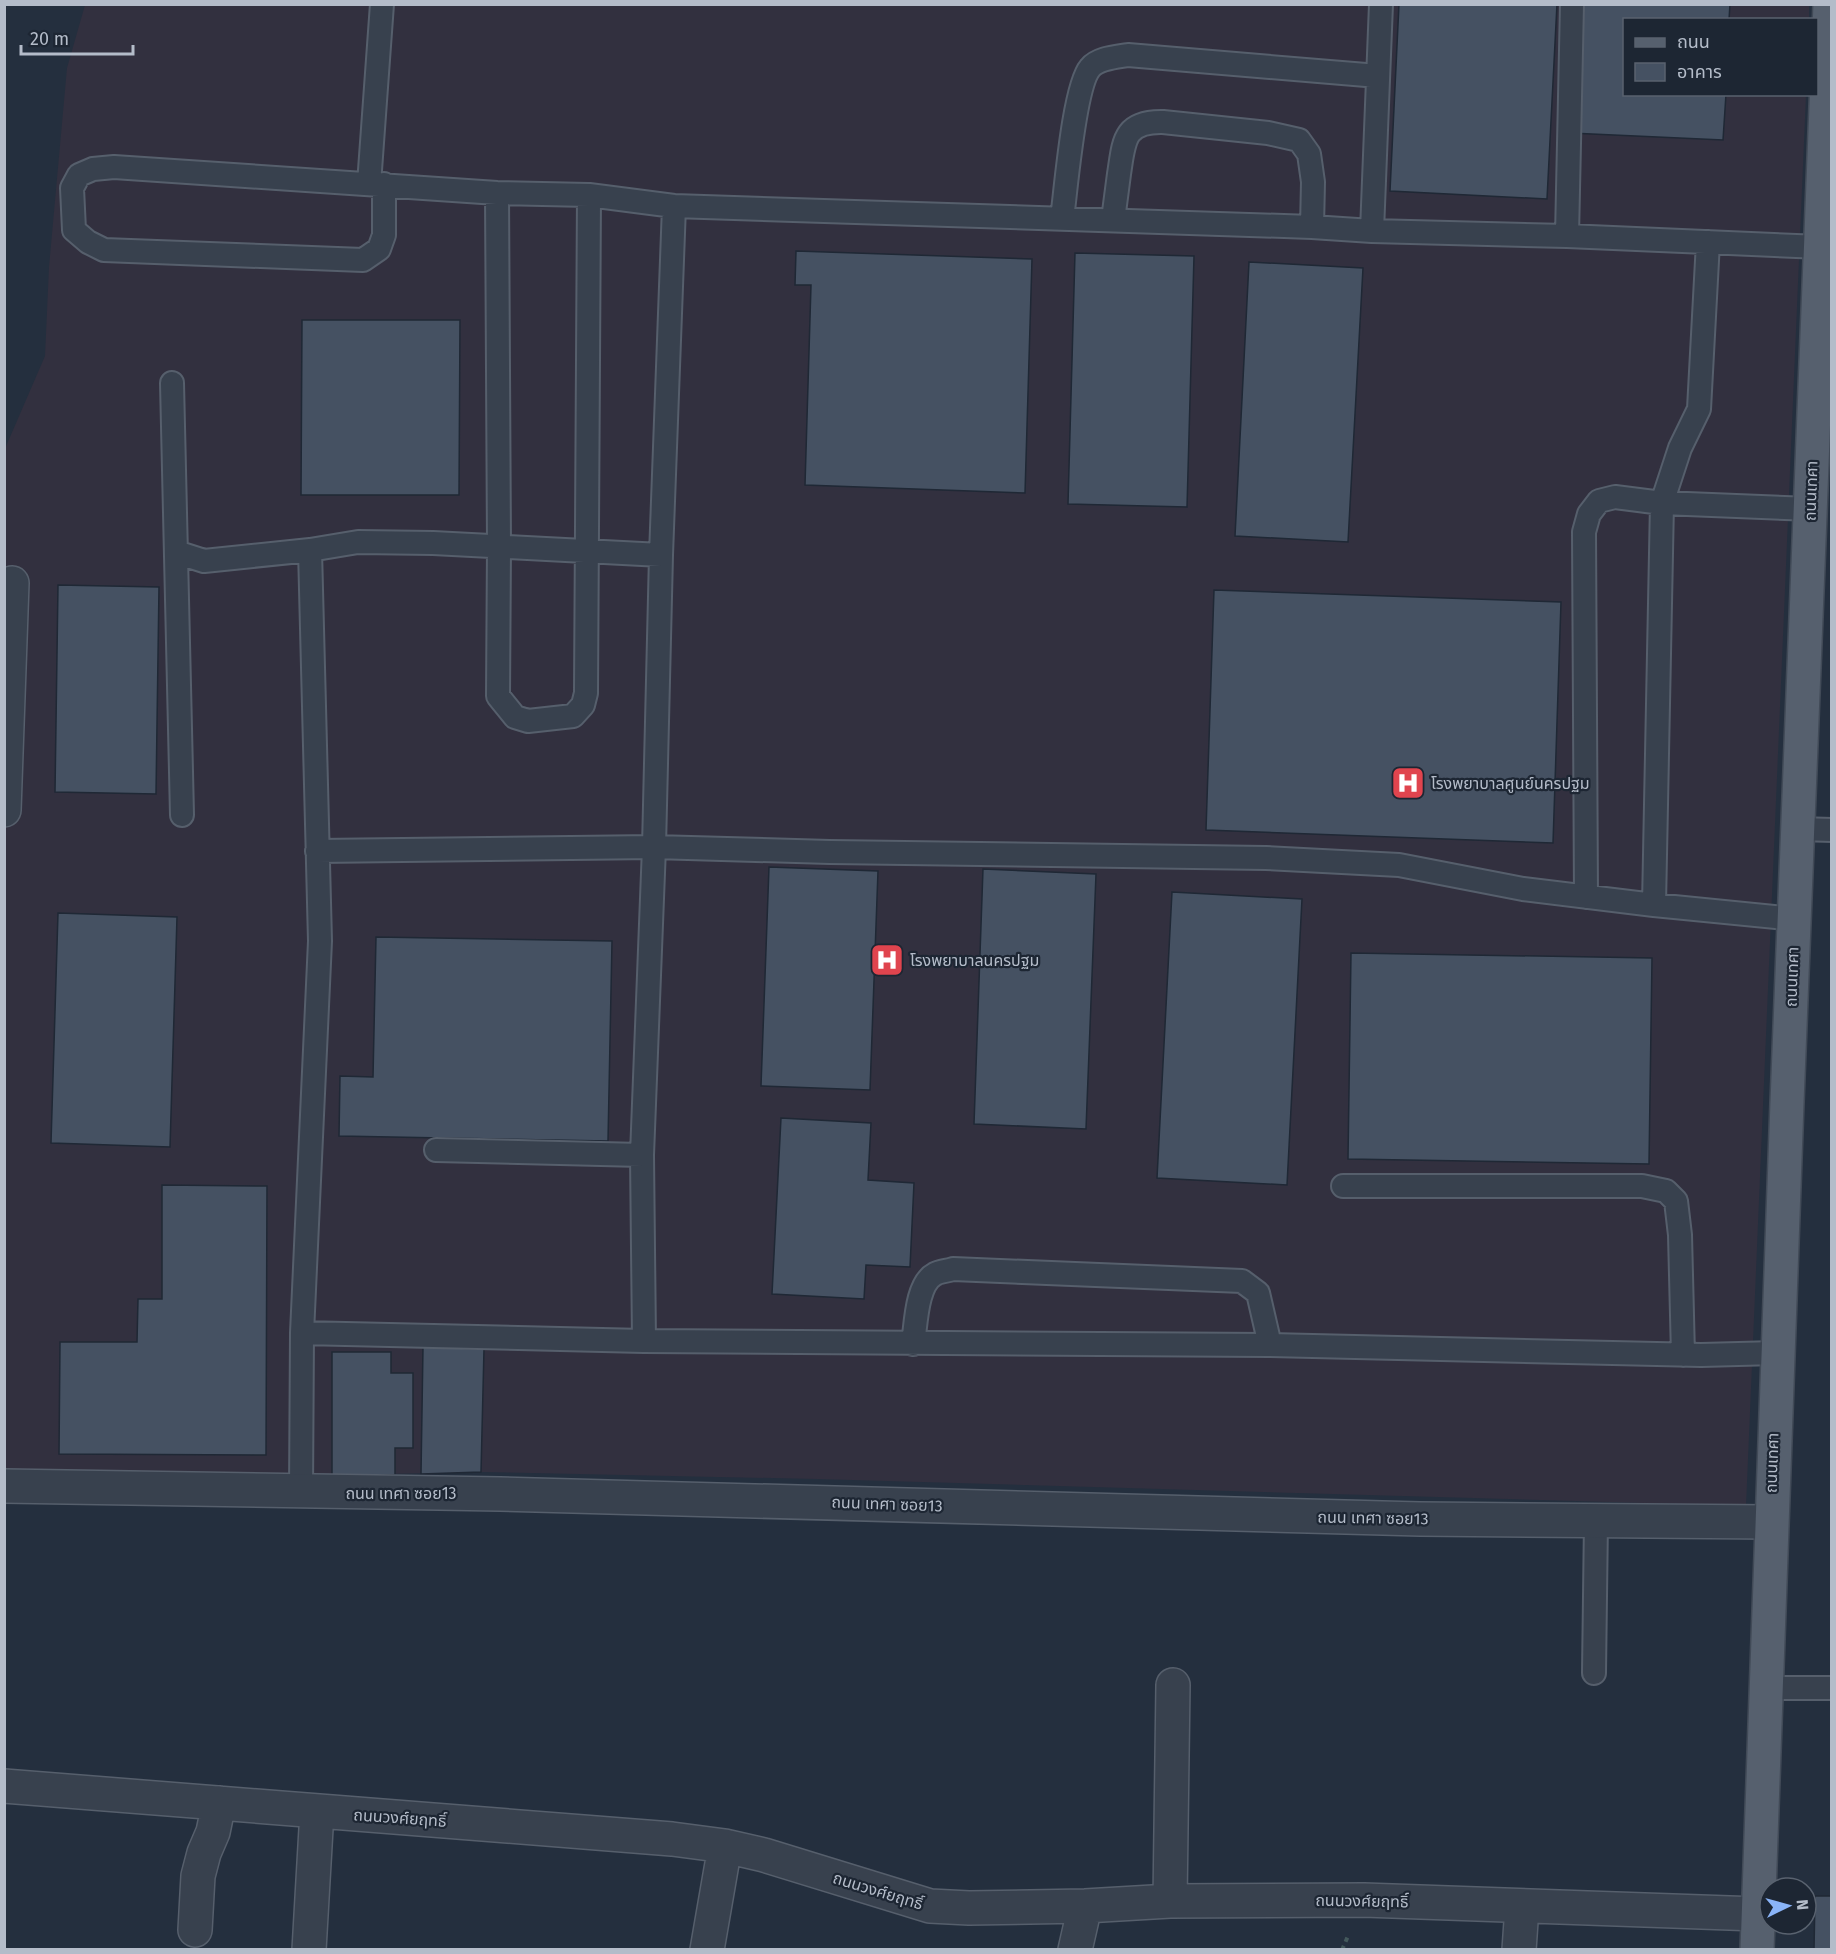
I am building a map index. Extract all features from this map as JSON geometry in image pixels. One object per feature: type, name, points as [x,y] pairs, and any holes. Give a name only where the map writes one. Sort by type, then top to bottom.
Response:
[{"type":"main road","name":"ถนนเทศา","points":[[1759,1876],[1776,1353],[1830,4]]},
{"type":"main road","name":"ถนนเทศา","points":[[1757,1950],[1758,1914]]},
{"type":"street","points":[[4,810],[12,583]]},
{"type":"street","name":"ถนน เทศา ซอย13","points":[[4,1486],[500,1494],[1420,1519],[1770,1522]]},
{"type":"street","points":[[1170,1901],[1173,1685]]},
{"type":"street","name":"ถนนวงศ์ยฤทธิ์","points":[[4,1786],[672,1839],[725,1846],[764,1855],[930,1906],[969,1908],[1085,1906],[1170,1901],[1364,1900],[1758,1914]]},
{"type":"street","points":[[195,1930],[198,1876],[213,1832],[219,1803]]},
{"type":"street","points":[[309,1950],[317,1811]]},
{"type":"street","points":[[707,1950],[725,1846]]},
{"type":"street","points":[[1075,1950],[1085,1906]]},
{"type":"street","points":[[1519,1950],[1522,1906]]},
{"type":"lane","points":[[382,4],[376,184],[384,235],[379,249],[363,260],[104,250],[88,242],[74,230],[72,188],[79,175],[93,169],[114,168],[376,184],[497,193],[589,195],[674,206],[1567,236],[1821,247]]},
{"type":"lane","points":[[1372,231],[1381,4]]},
{"type":"lane","points":[[1567,236],[1572,4]]},
{"type":"lane","points":[[1062,219],[1079,90],[1090,67],[1108,58],[1128,56],[1378,76]]},
{"type":"lane","points":[[1113,220],[1124,140],[1134,128],[1147,122],[1162,122],[1268,133],[1299,140],[1309,154],[1312,172],[1312,227]]},
{"type":"lane","points":[[497,193],[498,696],[515,717],[528,721],[573,716],[583,705],[586,693],[589,195]]},
{"type":"lane","points":[[644,1341],[642,1155],[674,206]]},
{"type":"lane","points":[[1654,905],[1662,502],[1680,448],[1699,409],[1708,242]]},
{"type":"lane","points":[[172,383],[182,814]]},
{"type":"lane","points":[[1586,897],[1584,532],[1588,514],[1599,501],[1615,498],[1811,509]]},
{"type":"lane","points":[[176,552],[204,561],[310,550],[358,542],[499,546],[661,555]]},
{"type":"lane","points":[[301,1492],[302,1333],[320,941],[310,550]]},
{"type":"lane","points":[[1798,829],[1832,830]]},
{"type":"lane","points":[[317,851],[654,847],[830,852],[1266,858],[1399,865],[1523,889],[1794,919]]},
{"type":"lane","points":[[436,1150],[642,1155]]},
{"type":"lane","points":[[1343,1186],[1642,1186],[1666,1191],[1676,1201],[1680,1235],[1683,1355]]},
{"type":"lane","points":[[913,1344],[919,1298],[924,1284],[934,1274],[953,1269],[1242,1281],[1258,1293],[1269,1346]]},
{"type":"lane","points":[[302,1333],[644,1341],[1269,1346],[1683,1355],[1776,1353]]},
{"type":"lane","points":[[1594,1673],[1596,1520]]},
{"type":"lane","points":[[1765,1688],[1832,1689]]},
{"type":"shaded area","name":"โรงพยาบาลนครปฐม","points":[[85,5],[1809,5],[1809,18],[1623,18],[1623,96],[1806,96],[1746,1506],[817,1479],[481,1472],[332,1475],[5,1469],[4,451],[45,356],[49,267],[67,68]]},
{"type":"building","points":[[1399,4],[1557,4],[1547,199],[1390,191]]},
{"type":"building","points":[[1579,4],[1730,4],[1729,18],[1623,18],[1623,96],[1726,96],[1723,140],[1570,133]]},
{"type":"building","points":[[796,251],[1032,259],[1025,493],[805,485],[811,285],[795,285]]},
{"type":"building","points":[[1075,253],[1194,256],[1187,507],[1068,504]]},
{"type":"building","points":[[1249,262],[1363,268],[1348,542],[1235,536]]},
{"type":"building","points":[[302,320],[460,320],[459,495],[301,495]]},
{"type":"building","points":[[58,585],[159,587],[156,794],[55,792]]},
{"type":"building","points":[[1214,590],[1561,602],[1553,843],[1206,830]]},
{"type":"building","points":[[769,867],[878,871],[870,1090],[761,1086]]},
{"type":"building","points":[[983,869],[1096,874],[1086,1129],[974,1124]]},
{"type":"building","points":[[1172,892],[1302,899],[1287,1185],[1157,1178]]},
{"type":"building","points":[[58,913],[177,917],[170,1147],[51,1143]]},
{"type":"building","points":[[376,937],[612,941],[608,1141],[339,1136],[340,1076],[373,1077]]},
{"type":"building","points":[[1351,953],[1652,958],[1649,1164],[1348,1159]]},
{"type":"building","points":[[781,1118],[871,1123],[868,1180],[914,1183],[910,1267],[866,1265],[864,1299],[772,1294]]},
{"type":"building","points":[[162,1185],[267,1186],[266,1455],[59,1454],[60,1342],[137,1342],[138,1299],[162,1299]]},
{"type":"building","points":[[423,1347],[484,1349],[481,1472],[421,1474]]},
{"type":"building","points":[[332,1352],[391,1352],[391,1373],[413,1373],[413,1448],[395,1448],[395,1475],[332,1475]]},
{"type":"building","points":[[1818,1896],[1832,1896],[1832,1950],[1814,1950],[1814,1936],[1818,1936]]},
{"type":"place","name":"โรงพยาบาลศูนย์นครปฐม","points":[[1408,783]]},
{"type":"place","name":"โรงพยาบาลนครปฐม","points":[[887,960]]}]
